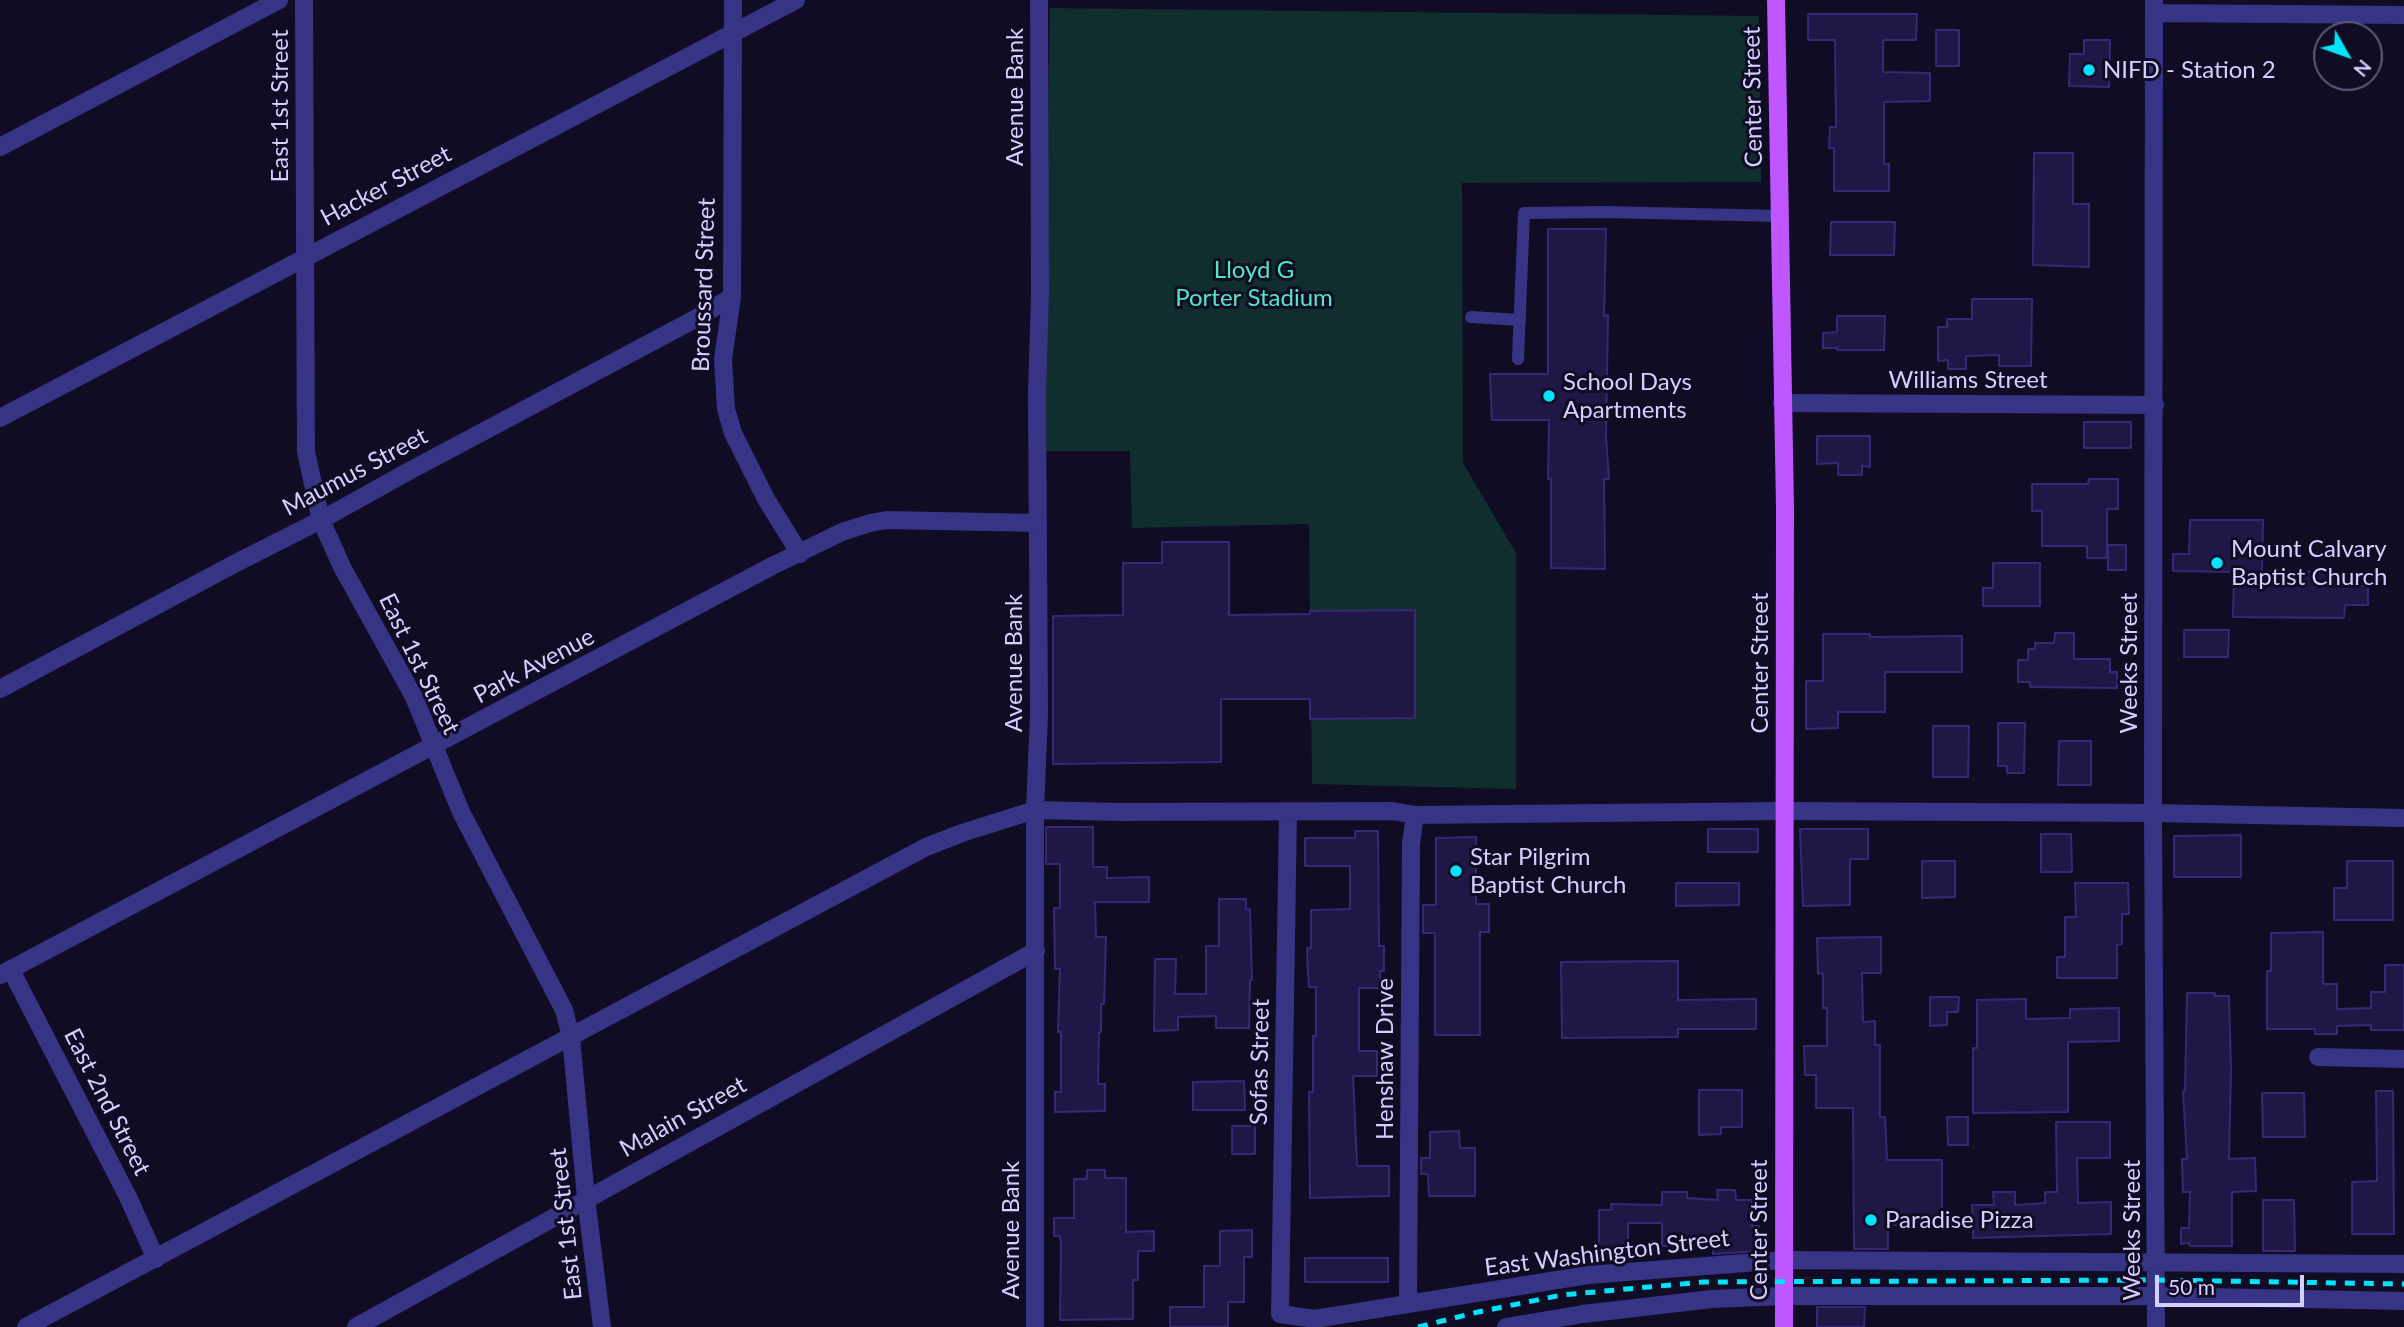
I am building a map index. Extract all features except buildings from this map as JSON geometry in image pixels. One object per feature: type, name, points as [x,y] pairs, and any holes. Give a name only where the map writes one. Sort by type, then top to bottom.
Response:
[{"type":"main road","name":"Center Street","points":[[1776,0],[1785,508],[1784,1327]]},
{"type":"street","points":[[0,147],[279,0]]},
{"type":"street","name":"East 1st Street","points":[[304,0],[306,452],[321,520],[342,567],[414,697],[461,812],[564,1010],[571,1037],[586,1198],[602,1327]]},
{"type":"street","name":"Broussard Street","points":[[733,0],[732,297],[723,359],[726,409],[733,433],[766,499],[800,554]]},
{"type":"street","name":"Hacker Street","points":[[0,418],[796,0]]},
{"type":"street","name":"Avenue Bank","points":[[1035,1327],[1035,810],[1040,714],[1037,393],[1040,293],[1039,0]]},
{"type":"street","points":[[2154,6],[2404,15]]},
{"type":"street","name":"Weeks Street","points":[[2154,6],[2153,813],[2158,1263],[2156,1327]]},
{"type":"street","name":"Maumus Street","points":[[0,688],[321,520],[695,320],[732,297]]},
{"type":"street","name":"Williams Street","points":[[1782,403],[2155,405]]},
{"type":"street","name":"Park Avenue","points":[[6,972],[772,566],[842,532],[887,520],[1038,523]]},
{"type":"street","points":[[26,1327],[926,847],[1035,810],[1392,811],[1415,815],[1783,811],[2404,817]]},
{"type":"street","name":"Sofas Street","points":[[1280,1314],[1288,811]]},
{"type":"street","name":"Henshaw Drive","points":[[1408,1303],[1411,844],[1415,815]]},
{"type":"street","name":"Malain Street","points":[[356,1327],[1036,951]]},
{"type":"street","name":"East 2nd Street","points":[[6,972],[128,1197],[156,1259]]},
{"type":"street","points":[[2318,1057],[2404,1059]]},
{"type":"street","name":"East Washington Street","points":[[1280,1314],[1315,1319],[1588,1275],[1784,1260],[2404,1264]]},
{"type":"street","points":[[1506,1327],[1583,1314],[1712,1299],[1783,1296],[2156,1296],[2404,1301]]},
{"type":"lane","points":[[1518,359],[1524,213],[1780,216]]},
{"type":"lane","points":[[1471,317],[1520,320]]},
{"type":"green space","name":"Lloyd G Porter Stadium","points":[[1050,8],[1759,16],[1761,182],[1462,183],[1463,463],[1516,553],[1516,789],[1312,784],[1309,524],[1132,528],[1130,451],[1043,451]]},
{"type":"railway","points":[[1418,1327],[1562,1295],[1703,1282],[2157,1280],[2404,1284]]},
{"type":"place","name":"NIFD - Station 2","points":[[2089,70]]},
{"type":"place","name":"School Days Apartments","points":[[1549,396]]},
{"type":"place","name":"Mount Calvary Baptist Church","points":[[2217,563]]},
{"type":"place","name":"Star Pilgrim Baptist Church","points":[[1456,871]]},
{"type":"place","name":"Paradise Pizza","points":[[1871,1220]]}]
